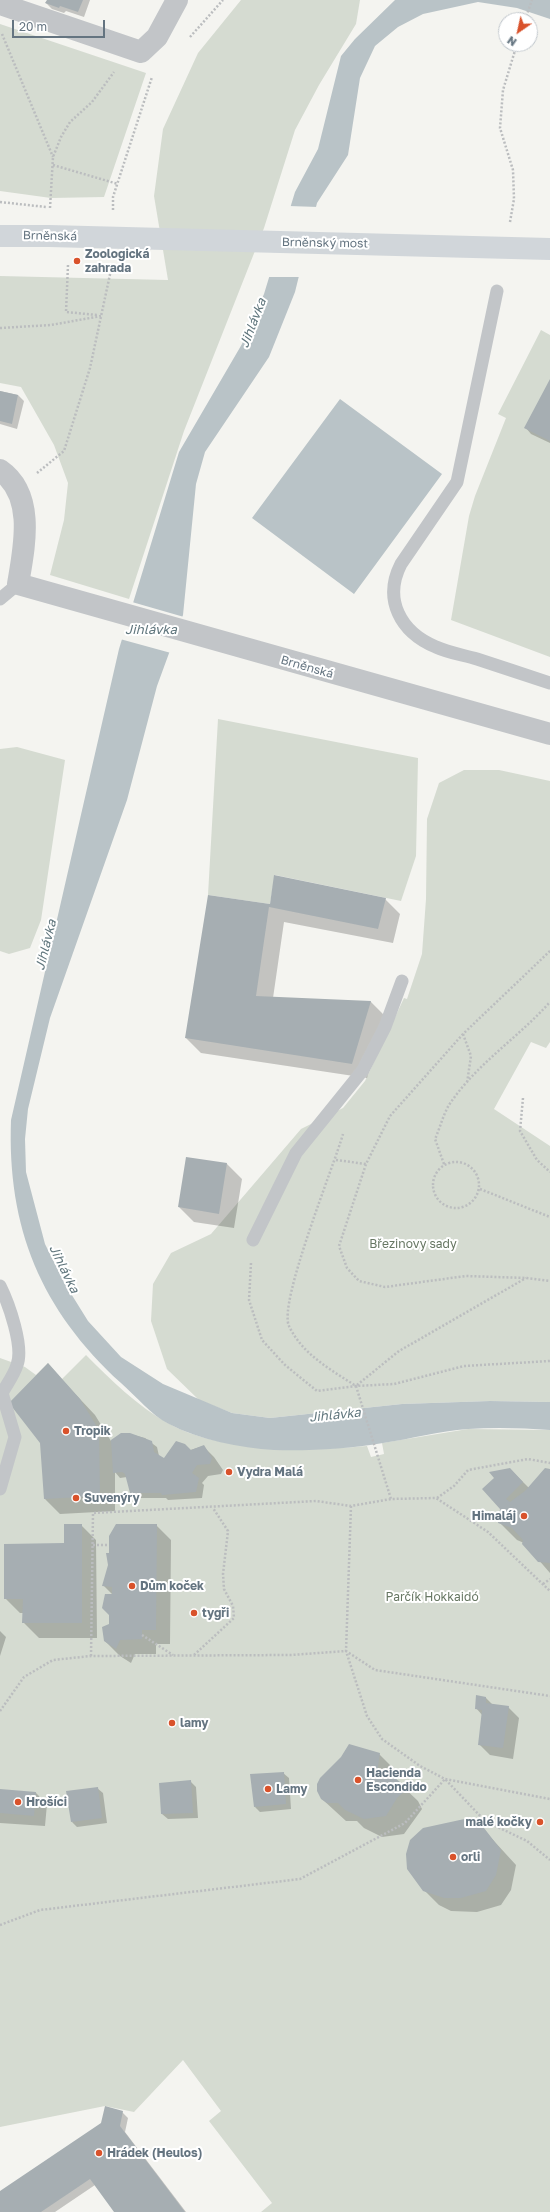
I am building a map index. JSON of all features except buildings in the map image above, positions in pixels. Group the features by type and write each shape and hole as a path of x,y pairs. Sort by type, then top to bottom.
{"main road":[{"name":"Brněnská","path":"0,236 99,238"},
{"name":"Brněnský most","path":"99,238 550,249"}],"street":[{"path":"0,4 136,50 156,37 177,0"},
{"path":"0,470 17,490 24,509 25,539 18,584"},
{"name":"Brněnská","path":"18,584 550,734"}],"lane":[{"path":"497,291 458,482 400,564 395,575 392,595 398,615 414,635 436,648 550,683"},
{"path":"0,599 18,584"},
{"path":"252,1240 296,1153 363,1070 385,1027 402,981"},
{"path":"0,1286 8,1301 16,1332 18,1364 2,1393 15,1437 0,1489"}],"path":[{"path":"528,12 532,0"},
{"path":"0,30 53,157"},
{"path":"0,202 50,207 53,157 60,137 70,122 92,102 136,50 152,79 113,197 113,212"},
{"path":"508,230 514,200 513,170 500,128 503,90 515,52"},
{"path":"53,164 118,184"},
{"path":"17,490 64,451 90,368 112,264"},
{"path":"68,265 66,312 101,316"},
{"path":"0,328 51,325 101,316"},
{"path":"550,951 463,1034 390,1116 366,1164 339,1246 347,1268 359,1282 385,1287 466,1276 527,1278 550,1281"},
{"path":"444,1164 435,1139 449,1106 496,1051 530,1024 550,1002"},
{"path":"463,1034 471,1056 467,1084"},
{"path":"523,1098 520,1131 537,1160 550,1172"},
{"path":"366,1164 336,1160 308,1235 289,1306 288,1324 300,1345 331,1370 356,1386 391,1499"},
{"path":"461,1161 476,1172 480,1189 470,1205 452,1208 436,1198 433,1180 444,1164 461,1161"},
{"path":"480,1189 550,1217"},
{"path":"252,1240 249,1300 262,1340 285,1364 317,1391 356,1386 394,1384 464,1366 550,1361"},
{"path":"356,1386 399,1351 527,1278"},
{"path":"91,1656 93,1513 213,1508 316,1501 351,1506 391,1499 436,1498 454,1486 468,1470 528,1459 550,1463"},
{"path":"436,1498 488,1532 550,1591"},
{"path":"351,1506 346,1651 368,1716 382,1739 420,1766 445,1779 550,1799"},
{"path":"193,1655 234,1618 233,1606 224,1589 223,1574 228,1531 213,1508"},
{"path":"93,1545 109,1545"},
{"path":"543,1584 550,1579"},
{"path":"142,1635 174,1656"},
{"path":"0,1711 24,1677 53,1660 91,1656 285,1655 346,1651 375,1670 550,1696"},
{"path":"445,1779 485,1821 526,1841 550,1860"},
{"path":"0,1925 40,1910 300,1878 406,1823 445,1779"}],"green space":[{"path":"241,0 360,0 356,24 319,85 295,130 264,228 184,431 129,599 50,575 64,520 68,483 54,445 21,387 0,383 0,276 168,280 154,196 163,129 198,53"},
{"path":"0,24 146,73 104,197 51,198 0,191"},
{"path":"541,330 550,335 550,657 451,620 469,516 475,496 506,418 498,414"},
{"path":"218,719 418,758 416,856 401,901 275,875 270,904 208,895"},
{"path":"17,747 65,760 41,920 30,948 9,954 0,951 0,749"},
{"name":"Březinovy sady","path":"464,770 499,770 550,781 550,1042 546,1048 531,1042 494,1109 550,1146 550,1402 490,1401 402,1404 270,1418 232,1413 199,1400 167,1369 151,1321 153,1284 171,1253 211,1234 301,1129 343,1108 365,1081 404,998 407,999 422,954 426,899 427,819 439,783"},
{"name":"Parčík Hokkaidó","path":"86,1355 135,1401 168,1423 189,1433 238,1445 292,1449 367,1446 371,1457 384,1454 382,1443 468,1429 550,1430 550,2212 261,2212 272,2203 209,2121 221,2111 183,2060 134,2112 105,2106 0,2127 0,1358 25,1367 36,1375 48,1363 62,1379"}],"water":[{"name":"Jihlávka","path":"395,0 550,0 550,19 538,15 538,12 529,12 517,8 478,2 423,14 398,27 375,46 360,78 348,155 317,203 295,292 269,357 205,452 196,484 183,615 157,686 127,800 50,1018 28,1109 25,1139 26,1172 45,1244 65,1284 88,1321 121,1357 163,1384 232,1413 270,1418 402,1404 490,1401 550,1402 550,1430 509,1428 468,1429 446,1431 370,1445 343,1448 274,1450 234,1445 207,1439 169,1424 156,1416 93,1355 70,1326 50,1296 34,1265 23,1231 15,1196 11,1159 11,1120 119,649 179,452 242,344 264,294 295,192 318,149 341,56 355,39"},
{"path":"340,399 442,474 354,594 252,518"}],"pier":[{"path":"289,206 318,207 301,277 267,277"},
{"path":"132,602 184,617 171,653 120,639"}],"place":[{"name":"Zoologická zahrada","path":"77,261"},
{"name":"Tropik","path":"66,1431"},
{"name":"Vydra Malá","path":"229,1472"},
{"name":"Suvenýry","path":"76,1498"},
{"name":"Himaláj","path":"524,1516"},
{"name":"Dům koček","path":"132,1586"},
{"name":"tygři","path":"194,1613"},
{"name":"lamy","path":"172,1723"},
{"name":"Hacienda Escondido","path":"358,1780"},
{"name":"Lamy","path":"268,1789"},
{"name":"Hrošíci","path":"18,1802"},
{"name":"malé kočky","path":"540,1822"},
{"name":"orli","path":"453,1857"},
{"name":"Hrádek (Heulos)","path":"99,2153"}]}
